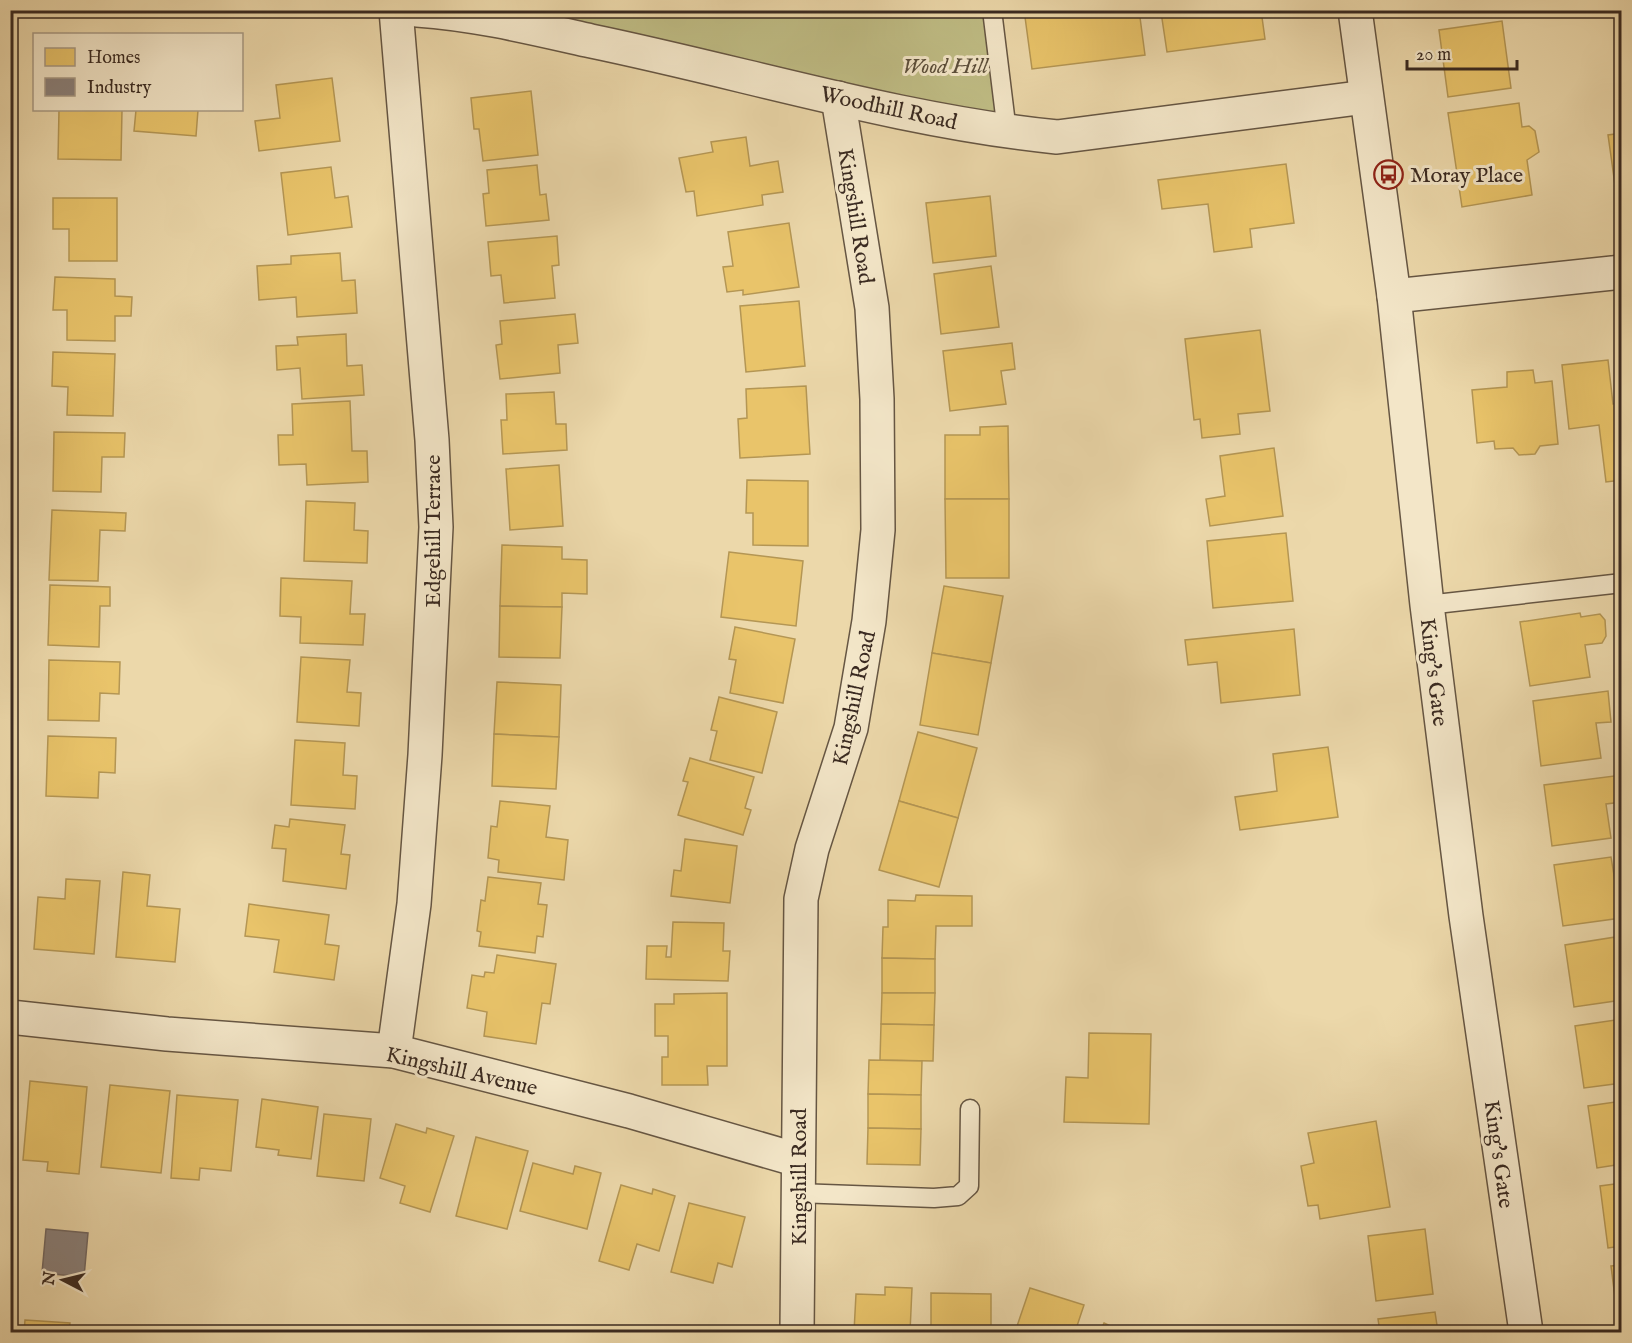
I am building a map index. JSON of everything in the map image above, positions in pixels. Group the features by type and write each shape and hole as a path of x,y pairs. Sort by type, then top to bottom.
{"street":[{"name":"Edgehill Terrace","path":"394,1051 414,904 425,755 436,527 432,440 396,10"},
{"name":"Woodhill Road","path":"417,10 459,13 670,57 838,98 1007,132 1057,137 1366,97"},
{"name":"King's Gate","path":"1355,10 1394,296 1427,605 1468,928 1526,1332"},
{"name":"Kingshill Road","path":"797,1332 801,899 812,849 851,728 869,621 878,530 877,399 872,308 838,98"},
{"path":"1394,296 1622,272"},
{"name":"Kingshill Avenue","path":"10,1017 167,1034 394,1051 629,1111 798,1160"}],"lane":[{"path":"992,10 1007,132"},
{"path":"1427,605 1622,583"},
{"path":"797,1193 934,1198 958,1196 969,1186 970,1109"}],"green space":[{"name":"Wood Hill","path":"460,10 992,11 1007,132"}],"building: Homes":[{"path":"1076,10 1139,10 1145,55 1032,69 1025,17"},
{"path":"1170,10 1261,10 1265,39 1167,52 1161,12"},
{"path":"1502,21 1511,88 1448,97 1439,30"},
{"path":"332,78 340,141 259,151 255,121 280,118 276,85"},
{"path":"531,91 538,155 483,161 479,129 474,129 471,98"},
{"path":"1519,103 1522,127 1529,126 1535,131 1539,152 1527,160 1532,195 1462,207 1448,113"},
{"path":"59,111 122,111 121,160 58,159"},
{"path":"136,111 198,111 196,136 134,131"},
{"path":"1622,133 1622,184 1615,185 1608,135"},
{"path":"746,137 750,166 778,161 783,192 762,195 763,205 697,216 694,191 686,192 679,158 713,152 711,142"},
{"path":"1286,164 1294,223 1250,229 1252,247 1214,252 1208,204 1162,209 1158,180"},
{"path":"537,165 540,195 546,194 549,220 486,226 483,194 489,193 487,170"},
{"path":"331,167 335,198 348,196 352,227 288,235 281,173"},
{"path":"990,196 996,256 933,263 926,203"},
{"path":"53,198 117,198 117,261 69,261 69,229 53,229"},
{"path":"789,223 799,287 743,295 743,290 727,292 723,267 733,266 728,232"},
{"path":"557,236 559,265 552,266 555,298 504,303 501,275 491,276 488,242"},
{"path":"340,253 342,281 355,280 357,313 297,317 296,297 259,300 257,266 291,264 291,256"},
{"path":"991,266 999,327 941,334 934,274"},
{"path":"55,277 115,279 115,296 132,297 131,316 115,316 115,341 67,340 67,310 53,310"},
{"path":"799,301 805,366 746,372 740,306"},
{"path":"575,314 578,343 558,345 560,373 500,379 496,345 502,344 500,321"},
{"path":"1260,330 1270,411 1238,414 1240,434 1202,438 1200,419 1194,420 1185,339"},
{"path":"346,334 347,366 362,365 364,395 302,399 300,368 277,370 276,346 298,345 297,337"},
{"path":"1012,343 1015,369 1001,371 1006,404 950,411 943,351"},
{"path":"53,352 115,354 113,416 67,415 68,387 52,386"},
{"path":"1608,360 1613,404 1621,403 1622,410 1622,480 1606,482 1599,425 1569,429 1562,365"},
{"path":"1533,370 1535,383 1552,381 1558,444 1540,446 1535,454 1519,455 1513,448 1495,449 1494,441 1477,443 1472,390 1507,387 1507,372"},
{"path":"806,386 810,454 740,458 738,419 747,418 746,389"},
{"path":"554,392 556,424 566,424 567,450 503,454 501,420 507,420 506,394"},
{"path":"350,401 352,451 367,451 368,482 307,485 306,464 279,465 278,435 293,435 292,404"},
{"path":"1008,426 1009,499 945,499 945,435 980,435 980,427"},
{"path":"54,432 125,433 124,457 102,457 101,492 53,491"},
{"path":"1274,448 1283,516 1210,526 1206,499 1225,496 1220,456"},
{"path":"559,465 563,526 510,530 506,469"},
{"path":"747,480 808,481 808,546 753,545 753,513 746,513"},
{"path":"945,499 1009,499 1009,578 946,578"},
{"path":"306,501 355,503 354,530 368,531 367,563 304,561"},
{"path":"52,510 126,513 125,531 100,530 98,581 49,580"},
{"path":"1286,533 1293,601 1213,608 1207,541"},
{"path":"502,545 562,547 562,559 587,560 587,594 562,593 562,607 500,606"},
{"path":"729,552 803,561 796,626 721,617"},
{"path":"281,578 352,581 350,614 365,614 363,645 300,643 301,617 280,616"},
{"path":"50,585 110,587 110,606 100,606 99,647 48,645"},
{"path":"944,586 1003,596 991,663 932,653"},
{"path":"500,606 562,607 560,658 499,657"},
{"path":"1580,613 1581,617 1600,614 1605,620 1606,636 1602,643 1585,645 1590,677 1530,686 1520,622"},
{"path":"735,627 795,639 783,703 730,693 736,660 729,659"},
{"path":"1294,629 1300,695 1221,703 1217,662 1188,665 1185,640"},
{"path":"932,653 991,663 978,735 920,725"},
{"path":"301,657 350,660 347,692 361,693 359,726 297,722"},
{"path":"49,660 120,662 119,694 100,693 99,721 48,720"},
{"path":"497,682 561,685 559,737 494,734"},
{"path":"1608,691 1611,722 1596,723 1601,758 1541,766 1533,701"},
{"path":"719,697 777,712 762,773 710,760 717,731 711,730"},
{"path":"918,732 977,748 958,818 899,801"},
{"path":"494,734 559,737 556,789 492,786"},
{"path":"48,736 116,738 115,773 99,772 98,798 46,796"},
{"path":"295,740 345,743 343,775 357,776 355,809 291,805"},
{"path":"1328,747 1338,817 1240,830 1235,797 1277,791 1273,754"},
{"path":"690,758 754,777 745,808 751,810 743,835 678,815 688,782 683,781"},
{"path":"1622,775 1622,802 1606,804 1611,838 1552,846 1544,785"},
{"path":"500,801 550,806 546,837 568,840 564,880 498,872 499,860 488,858 491,826 497,827"},
{"path":"899,801 958,818 939,887 879,870"},
{"path":"290,819 345,825 341,854 350,855 346,889 283,881 286,849 272,848 275,825 289,827"},
{"path":"685,839 737,846 730,903 671,896 674,870 681,871"},
{"path":"1611,857 1621,918 1563,926 1554,865"},
{"path":"123,872 150,875 147,906 180,909 175,962 116,957"},
{"path":"488,877 541,883 538,904 547,905 543,937 537,936 535,953 479,946 481,932 477,931 481,900 485,901"},
{"path":"66,879 100,881 94,954 34,949 38,897 65,899"},
{"path":"916,895 972,896 972,926 936,926 935,959 882,958 883,927 888,927 888,900 915,901"},
{"path":"249,904 329,915 325,944 339,946 334,980 274,972 279,940 245,936"},
{"path":"673,922 724,923 723,951 730,951 728,981 646,979 647,946 667,946 666,957 671,957"},
{"path":"1622,936 1622,1000 1574,1007 1565,945"},
{"path":"497,955 556,964 550,1004 542,1003 536,1044 484,1036 487,1012 467,1008 472,975 484,977 485,972 494,973"},
{"path":"882,958 935,959 935,993 882,993"},
{"path":"727,993 727,1066 707,1066 708,1085 662,1085 662,1057 668,1057 668,1036 655,1036 655,1004 674,1004 674,994"},
{"path":"882,993 935,993 934,1025 881,1024"},
{"path":"1622,1019 1622,1083 1584,1088 1575,1026"},
{"path":"881,1024 934,1025 933,1061 880,1060"},
{"path":"1089,1033 1151,1034 1149,1124 1064,1122 1066,1077 1088,1078"},
{"path":"869,1060 922,1061 921,1095 868,1094"},
{"path":"30,1081 87,1087 79,1174 47,1171 48,1162 23,1160"},
{"path":"110,1085 170,1091 161,1173 101,1167"},
{"path":"868,1094 921,1095 921,1129 868,1128"},
{"path":"177,1095 238,1100 231,1171 200,1168 199,1180 171,1178"},
{"path":"262,1099 318,1107 311,1159 278,1155 279,1150 256,1147"},
{"path":"1622,1101 1622,1164 1597,1168 1588,1106"},
{"path":"324,1114 371,1119 364,1181 317,1176"},
{"path":"1376,1121 1390,1207 1320,1219 1318,1205 1308,1206 1301,1166 1314,1163 1308,1133"},
{"path":"396,1124 426,1133 427,1128 454,1136 430,1212 400,1203 405,1186 380,1178"},
{"path":"868,1128 921,1129 920,1165 867,1164"},
{"path":"476,1137 528,1151 507,1229 456,1216"},
{"path":"533,1163 573,1174 575,1166 601,1173 587,1229 520,1211"},
{"path":"1622,1183 1622,1246 1608,1248 1600,1186"},
{"path":"621,1185 652,1194 653,1189 675,1196 659,1251 637,1244 629,1270 599,1261"},
{"path":"689,1203 745,1217 732,1267 718,1263 713,1283 671,1272"},
{"path":"1425,1229 1433,1294 1376,1301 1368,1236"},
{"path":"1622,1265 1622,1329 1619,1329 1611,1266"},
{"path":"885,1287 912,1288 910,1332 854,1332 856,1294 885,1295"},
{"path":"1030,1288 1084,1305 1075,1332 1015,1332"},
{"path":"931,1293 991,1294 991,1332 931,1332"},
{"path":"1435,1312 1438,1332 1380,1332 1378,1319"},
{"path":"25,1320 70,1323 69,1332 24,1332"},
{"path":"1104,1323 1123,1332 1100,1332"}],"building: Industry":[{"path":"46,1229 88,1233 84,1277 42,1273"}],"place":[{"name":"Moray Place","path":"1389,174"}]}
